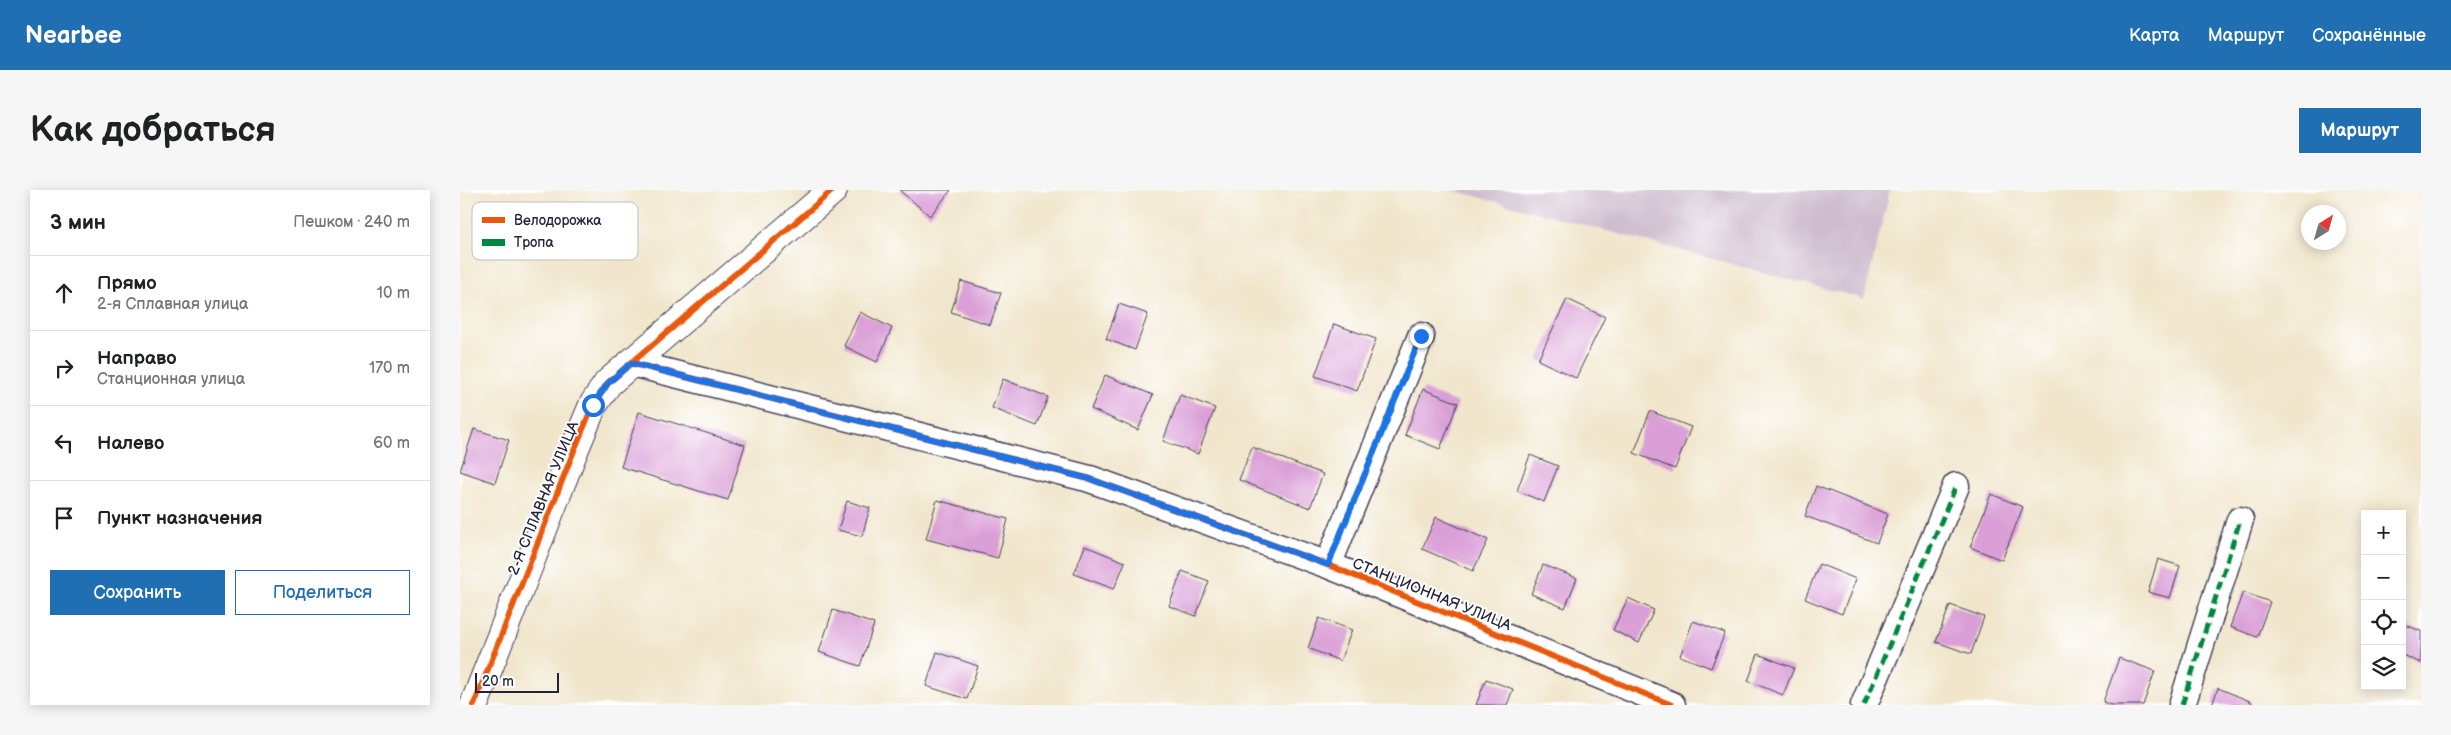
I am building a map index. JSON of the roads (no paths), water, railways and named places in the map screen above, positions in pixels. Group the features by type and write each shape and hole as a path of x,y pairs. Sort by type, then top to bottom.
{"street":[{"name":"2-Я СПЛАВНАЯ УЛИЦА","path":"474,705 593,405 608,383 832,190"},
{"path":"1328,565 1421,336"},
{"name":"СТАНЦИОННАЯ УЛИЦА","path":"631,363 1090,479 1328,565 1672,705"},
{"path":"1864,705 1956,486"},
{"path":"2182,705 2240,520"}]}
